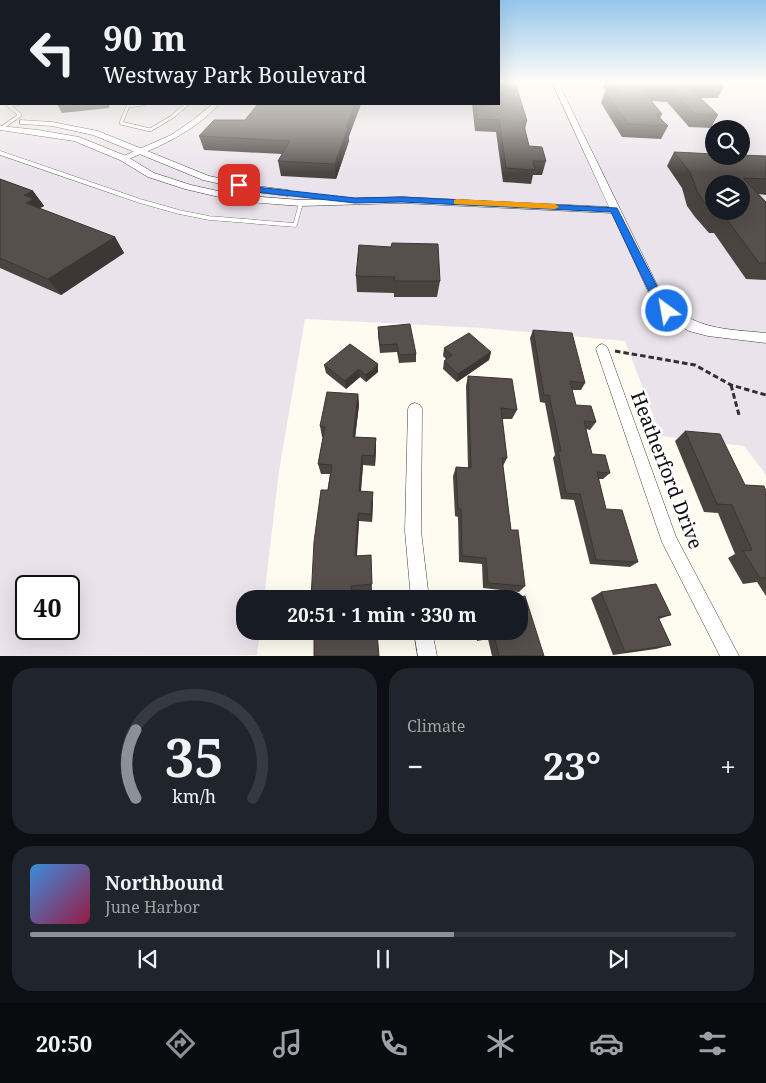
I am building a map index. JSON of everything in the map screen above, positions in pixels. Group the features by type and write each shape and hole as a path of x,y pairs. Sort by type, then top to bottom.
{"street":[{"path":"123,158 141,152 198,121 207,113"},
{"path":"569,113 659,302 675,318 690,327 710,332 766,338"},
{"path":"0,127 14,121 52,124 95,133 206,178 247,187 355,200"},
{"path":"0,127 76,139 123,158 151,174 236,198 301,203 402,200 614,210"},
{"name":"Heatherford Drive","path":"602,348 670,542 730,656"},
{"path":"415,409 413,531 419,590"},
{"path":"425,640 428,656"}],"lane":[{"path":"14,121 20,115 17,113"},
{"path":"125,113 121,123 150,130 177,113"},
{"path":"0,153 140,201 209,218 295,225 301,203"}],"path":[{"path":"602,348 695,365 731,385 766,395"},
{"path":"731,385 739,415"}],"shaded area":[{"path":"0,113 766,113 766,475 744,446 661,436 625,341 483,328 305,319 279,471 265,590 236,590 236,640 259,640 257,655 0,656"}],"building":[{"path":"251,113 352,113 335,164 278,161 290,141 199,136 214,120 245,120"},
{"path":"476,113 524,113 527,121 523,121 529,146 542,147 546,161 533,161 535,170 506,168 499,120 477,119"},
{"path":"620,113 661,113 662,114 656,114 668,126 628,124"},
{"path":"694,113 716,113 718,115"},
{"path":"674,152 705,154 705,165 750,165 750,155 766,156 766,179 750,178 750,175 705,175 705,203 697,191 690,172"},
{"path":"0,179 33,191 24,195 34,199 26,203 115,237 48,279 0,258"},
{"path":"750,185 766,202 766,263 759,263 727,220 750,220"},
{"path":"392,243 438,244 440,281 394,281 395,277 356,276 359,245 391,247"},
{"path":"410,324 416,354 399,355 397,344 380,345 378,327"},
{"path":"533,330 572,333 585,383 570,381 576,405 591,406 596,422 584,421 592,454 605,455 610,473 597,472 606,509 622,510 638,562 596,560 580,494 566,493 558,451 561,451 549,395 544,395"},
{"path":"469,333 491,352 458,374 444,361 452,355 444,348"},
{"path":"350,344 378,364 366,375 359,369 345,381 324,365"},
{"path":"468,376 512,379 517,410 501,408 507,458 502,458 511,530 518,530 525,586 488,583 486,558 462,556 461,509 458,509 456,467 471,468"},
{"path":"327,392 358,394 353,437 376,438 374,456 362,455 359,491 373,492 371,514 358,513 355,556 371,555 372,584 351,586 351,590 311,590 314,542 321,490 328,490 332,465 318,464 325,427 320,426"},
{"path":"685,431 720,434 745,485 764,486 766,491 766,578 760,578 743,551 752,550 732,505 717,504"},
{"path":"656,584 671,615 658,617 671,645 625,652 601,592"},
{"path":"528,605 544,656 499,656 495,640 528,640"},
{"path":"314,640 378,640 379,656 314,656"}],"slow traffic":[{"path":"457,202 555,207"}],"route":[{"path":"239,185 256,189 355,200 456,202 614,210 659,302 667,311"}]}
